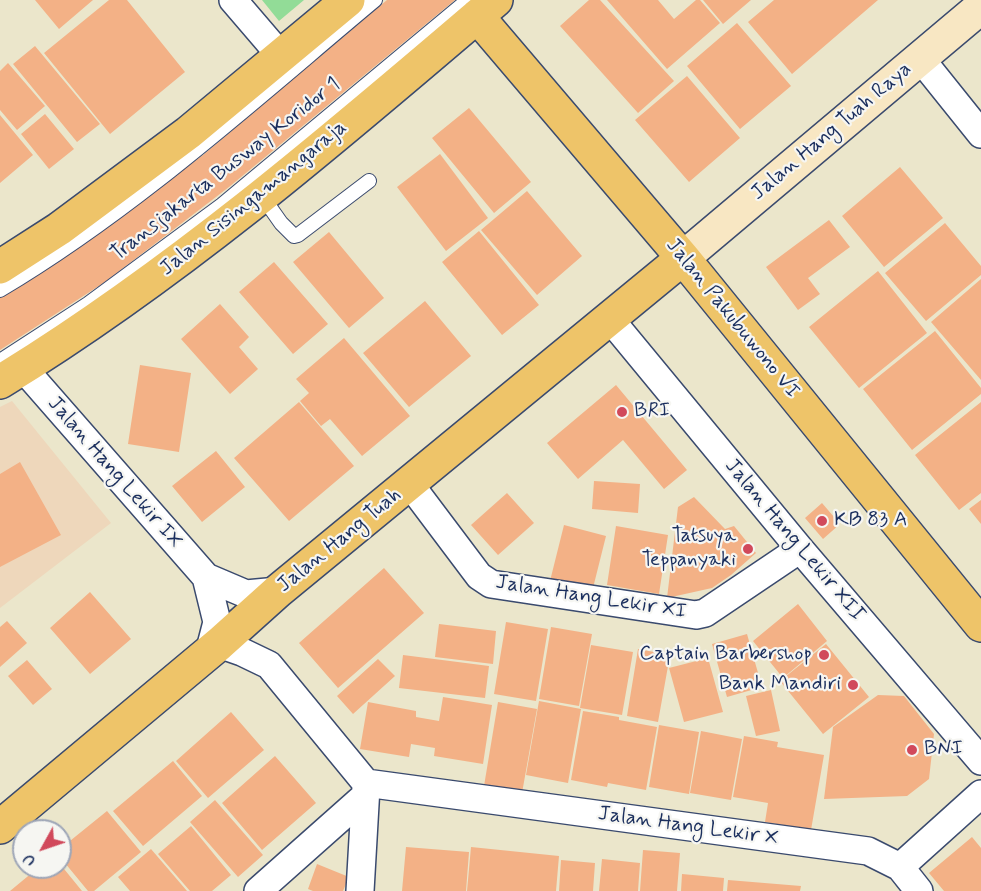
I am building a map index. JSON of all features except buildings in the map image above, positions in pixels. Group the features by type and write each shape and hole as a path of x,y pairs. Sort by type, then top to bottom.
{"main road":[{"path":"0,267 136,173 188,133 348,0"},
{"name":"Jalan Sisingamangaraja","path":"8,370 143,286 261,196 481,6"},
{"name":"Jalan Pakubuwono VI","path":"481,6 682,258 981,625"},
{"name":"Jalan Hang Tuah","path":"0,827 214,648 278,591 682,258"}],"street":[{"path":"233,0 281,56"},
{"name":"Jalan Hang Tuah Raya","path":"682,258 981,7"},
{"path":"920,58 981,134"},
{"name":"Jalan Hang Lekir XII","path":"610,319 800,549 981,761"},
{"name":"Jalan Hang Lekir IX","path":"8,370 206,577 246,594 278,591"},
{"name":"Jalan Hang Lekir XI","path":"410,483 479,576 491,584 696,615 705,613 800,549"},
{"name":"Jalan Hang Lekir IX","path":"206,577 217,622 214,648"},
{"path":"214,648 242,652 269,665 366,789 360,891"},
{"path":"258,891 366,789"},
{"name":"Jalan Hang Lekir X","path":"366,789 868,851 900,867"},
{"path":"919,891 900,867 981,794"}],"lane":[{"name":"Transjakarta Busway Koridor 1","path":"0,290 40,266 104,221 177,165 375,0"},
{"name":"Transjakarta Busway Koridor 1","path":"8,370 88,304 222,205 481,6"},
{"path":"261,196 294,236 369,181"}],"shaded area":[{"path":"12,401 111,523 0,608 0,407"}],"green space":[{"path":"262,0 304,0 279,21"}],"place":[{"name":"BRI","path":"622,412"},
{"name":"KB 83 A","path":"822,521"},
{"name":"Tatsuya Teppanyaki","path":"748,549"},
{"name":"Captain Barbershop","path":"824,655"},
{"name":"Bank Mandiri","path":"853,685"},
{"name":"BNI","path":"912,750"}]}
